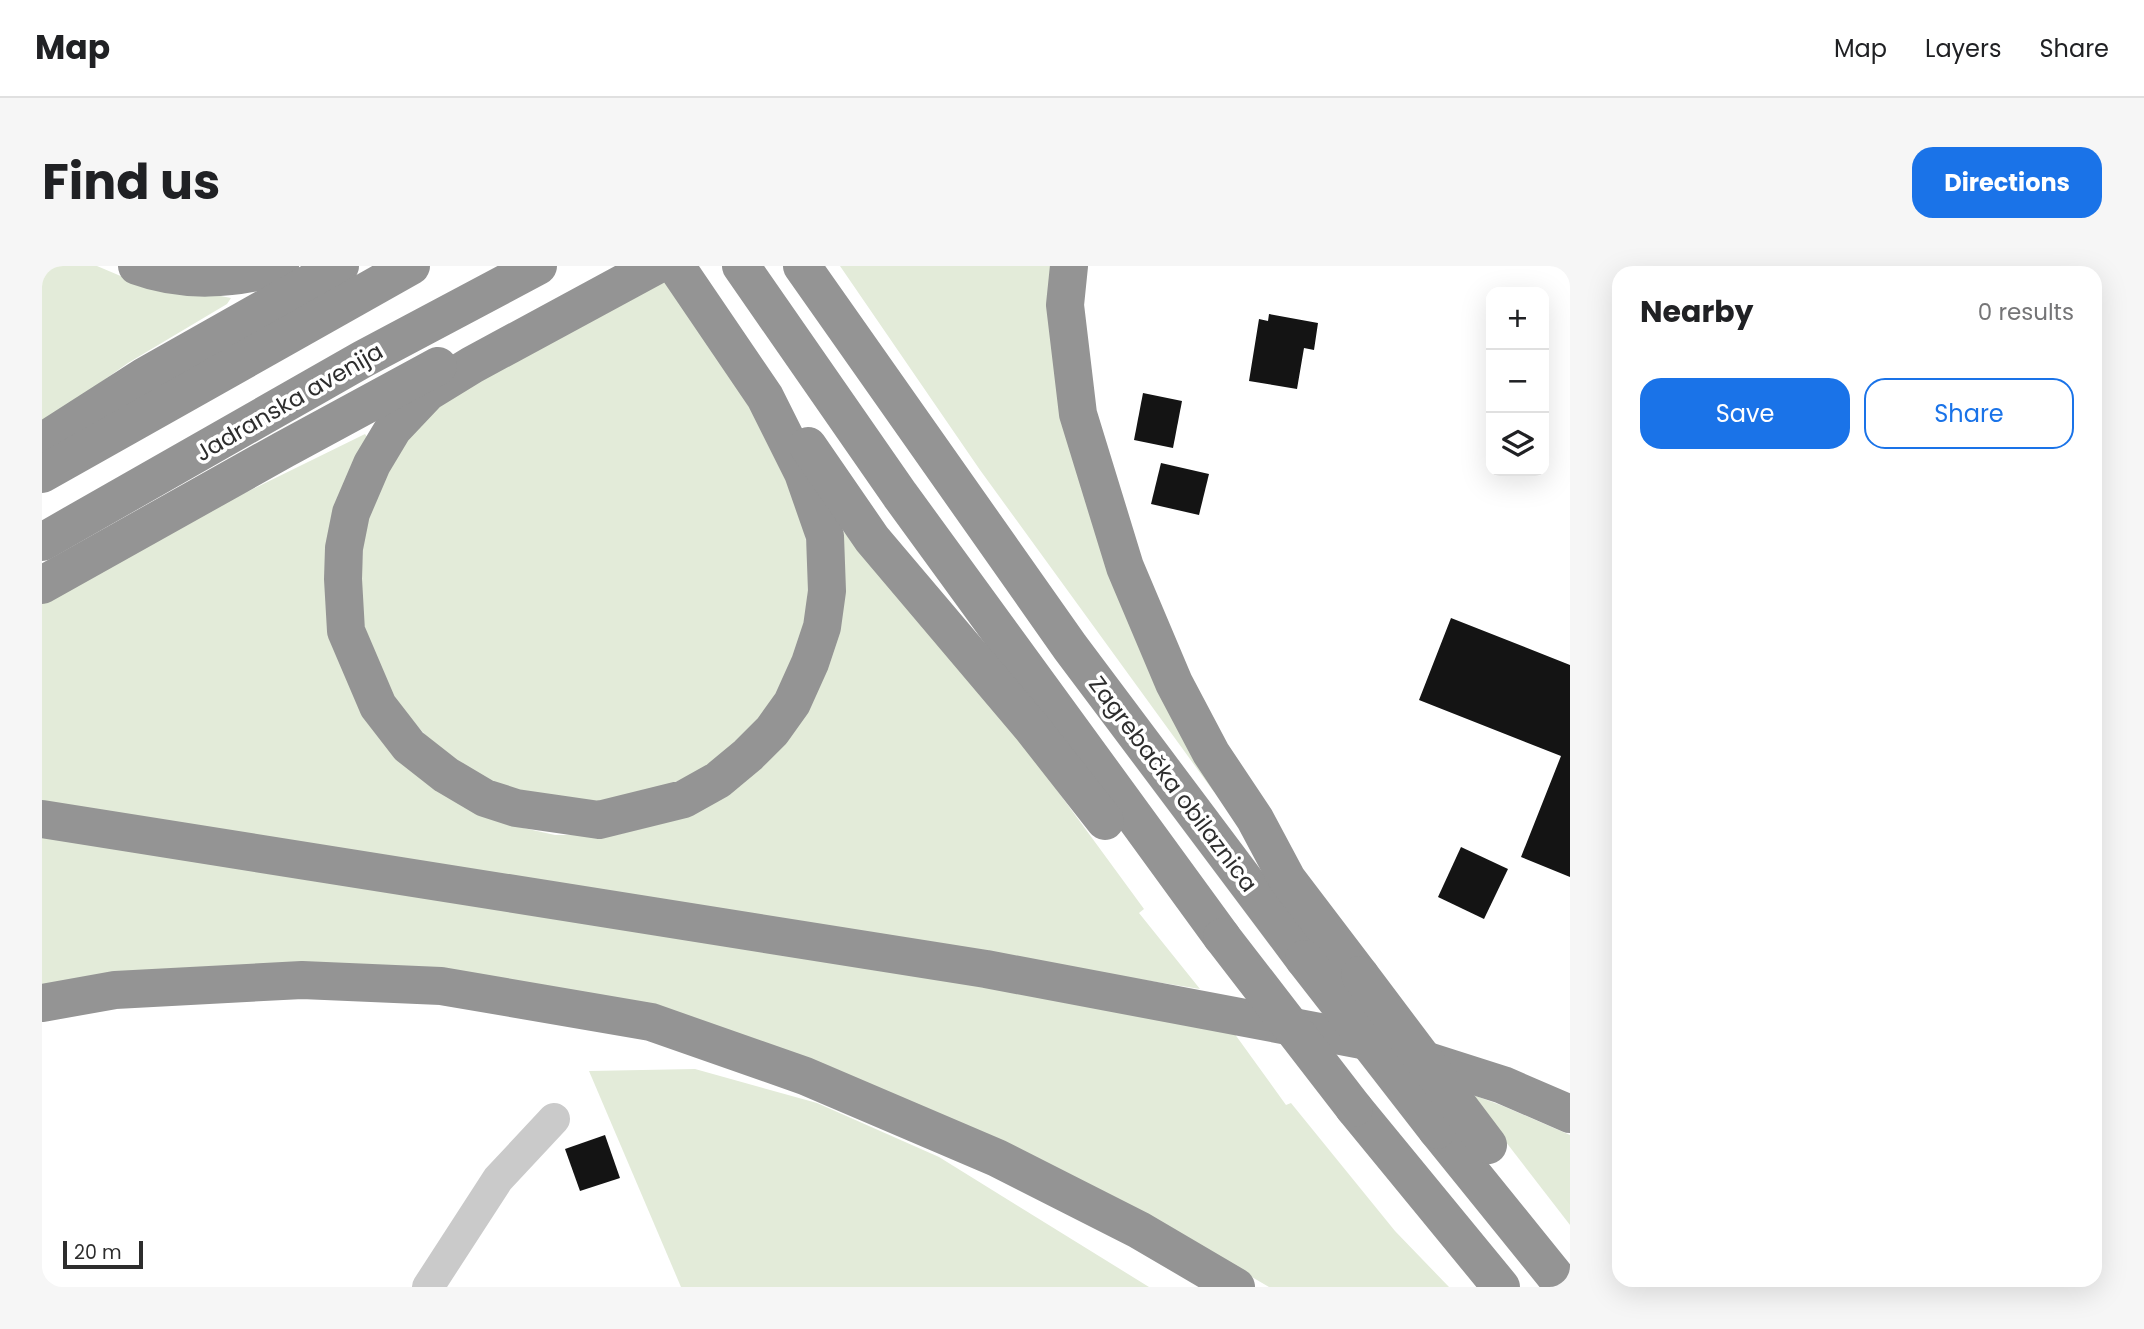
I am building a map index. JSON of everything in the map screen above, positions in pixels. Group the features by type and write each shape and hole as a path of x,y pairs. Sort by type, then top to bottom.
{"highway":[{"path":"137,266 185,278 234,277 280,266"},
{"path":"42,442 145,376 340,266"},
{"path":"42,474 411,266"},
{"name":"Jadranska avenija","path":"42,542 363,359 538,266"},
{"path":"42,585 282,450 626,266"},
{"path":"655,266 472,365 429,392 393,429 372,464 351,513 344,548 346,631 378,706 409,746 446,775 485,798 516,808 599,820 684,799 718,780 772,731 792,703 822,626 827,591 825,536 803,473 765,397 677,266"},
{"path":"741,266 908,506 1222,937 1354,1108 1501,1287"},
{"name":"Zagrebačka obilaznica","path":"802,266 1070,647 1304,959 1564,1287"},
{"path":"1069,266 1065,304 1078,414 1125,567 1174,683 1211,753 1255,819 1287,879 1488,1145 1512,1222"},
{"path":"765,397 788,418 872,539 1032,728 1182,918 1222,937"},
{"path":"42,818 986,969 1349,1037 1503,1085 1570,1114"},
{"path":"42,1003 114,990 302,980 441,986 651,1022 805,1076 997,1158 1139,1230 1236,1287"}],"street":[{"path":"428,1287 498,1179 554,1119"}],"green space":[{"path":"42,266 97,266 123,277 231,298 227,304 128,363 42,424"},
{"path":"840,266 1054,266 1053,273 1214,792 980,470"},
{"path":"661,277 758,417 799,508 807,545 809,575 805,636 767,713 710,767 627,803 527,798 445,758 383,686 359,609 365,517 403,443 446,399"},
{"path":"365,434 370,441 342,657 519,827 555,835 616,835 679,819 741,785 843,531 1010,726 1144,909 1139,913 1200,989 42,801 42,598 161,534"},
{"path":"42,835 1229,1026 1286,1105 1291,1103 1395,1231 1449,1287 1269,1287 1180,1235 670,1015 42,986"},
{"path":"695,1069 817,1103 939,1157 1149,1287 681,1287 589,1071"},
{"path":"1468,1093 1570,1135 1570,1225"}],"building":[{"path":"1269,314 1318,323 1314,350 1304,348 1297,389 1249,381 1259,319 1268,321"},
{"path":"1143,393 1182,401 1173,448 1134,440"},
{"path":"1161,463 1209,474 1199,515 1151,504"},
{"path":"1451,618 1570,665 1570,877 1521,857 1561,756 1419,700"},
{"path":"1461,847 1508,869 1484,919 1438,897"},
{"path":"605,1135 620,1178 580,1191 565,1149"}]}
